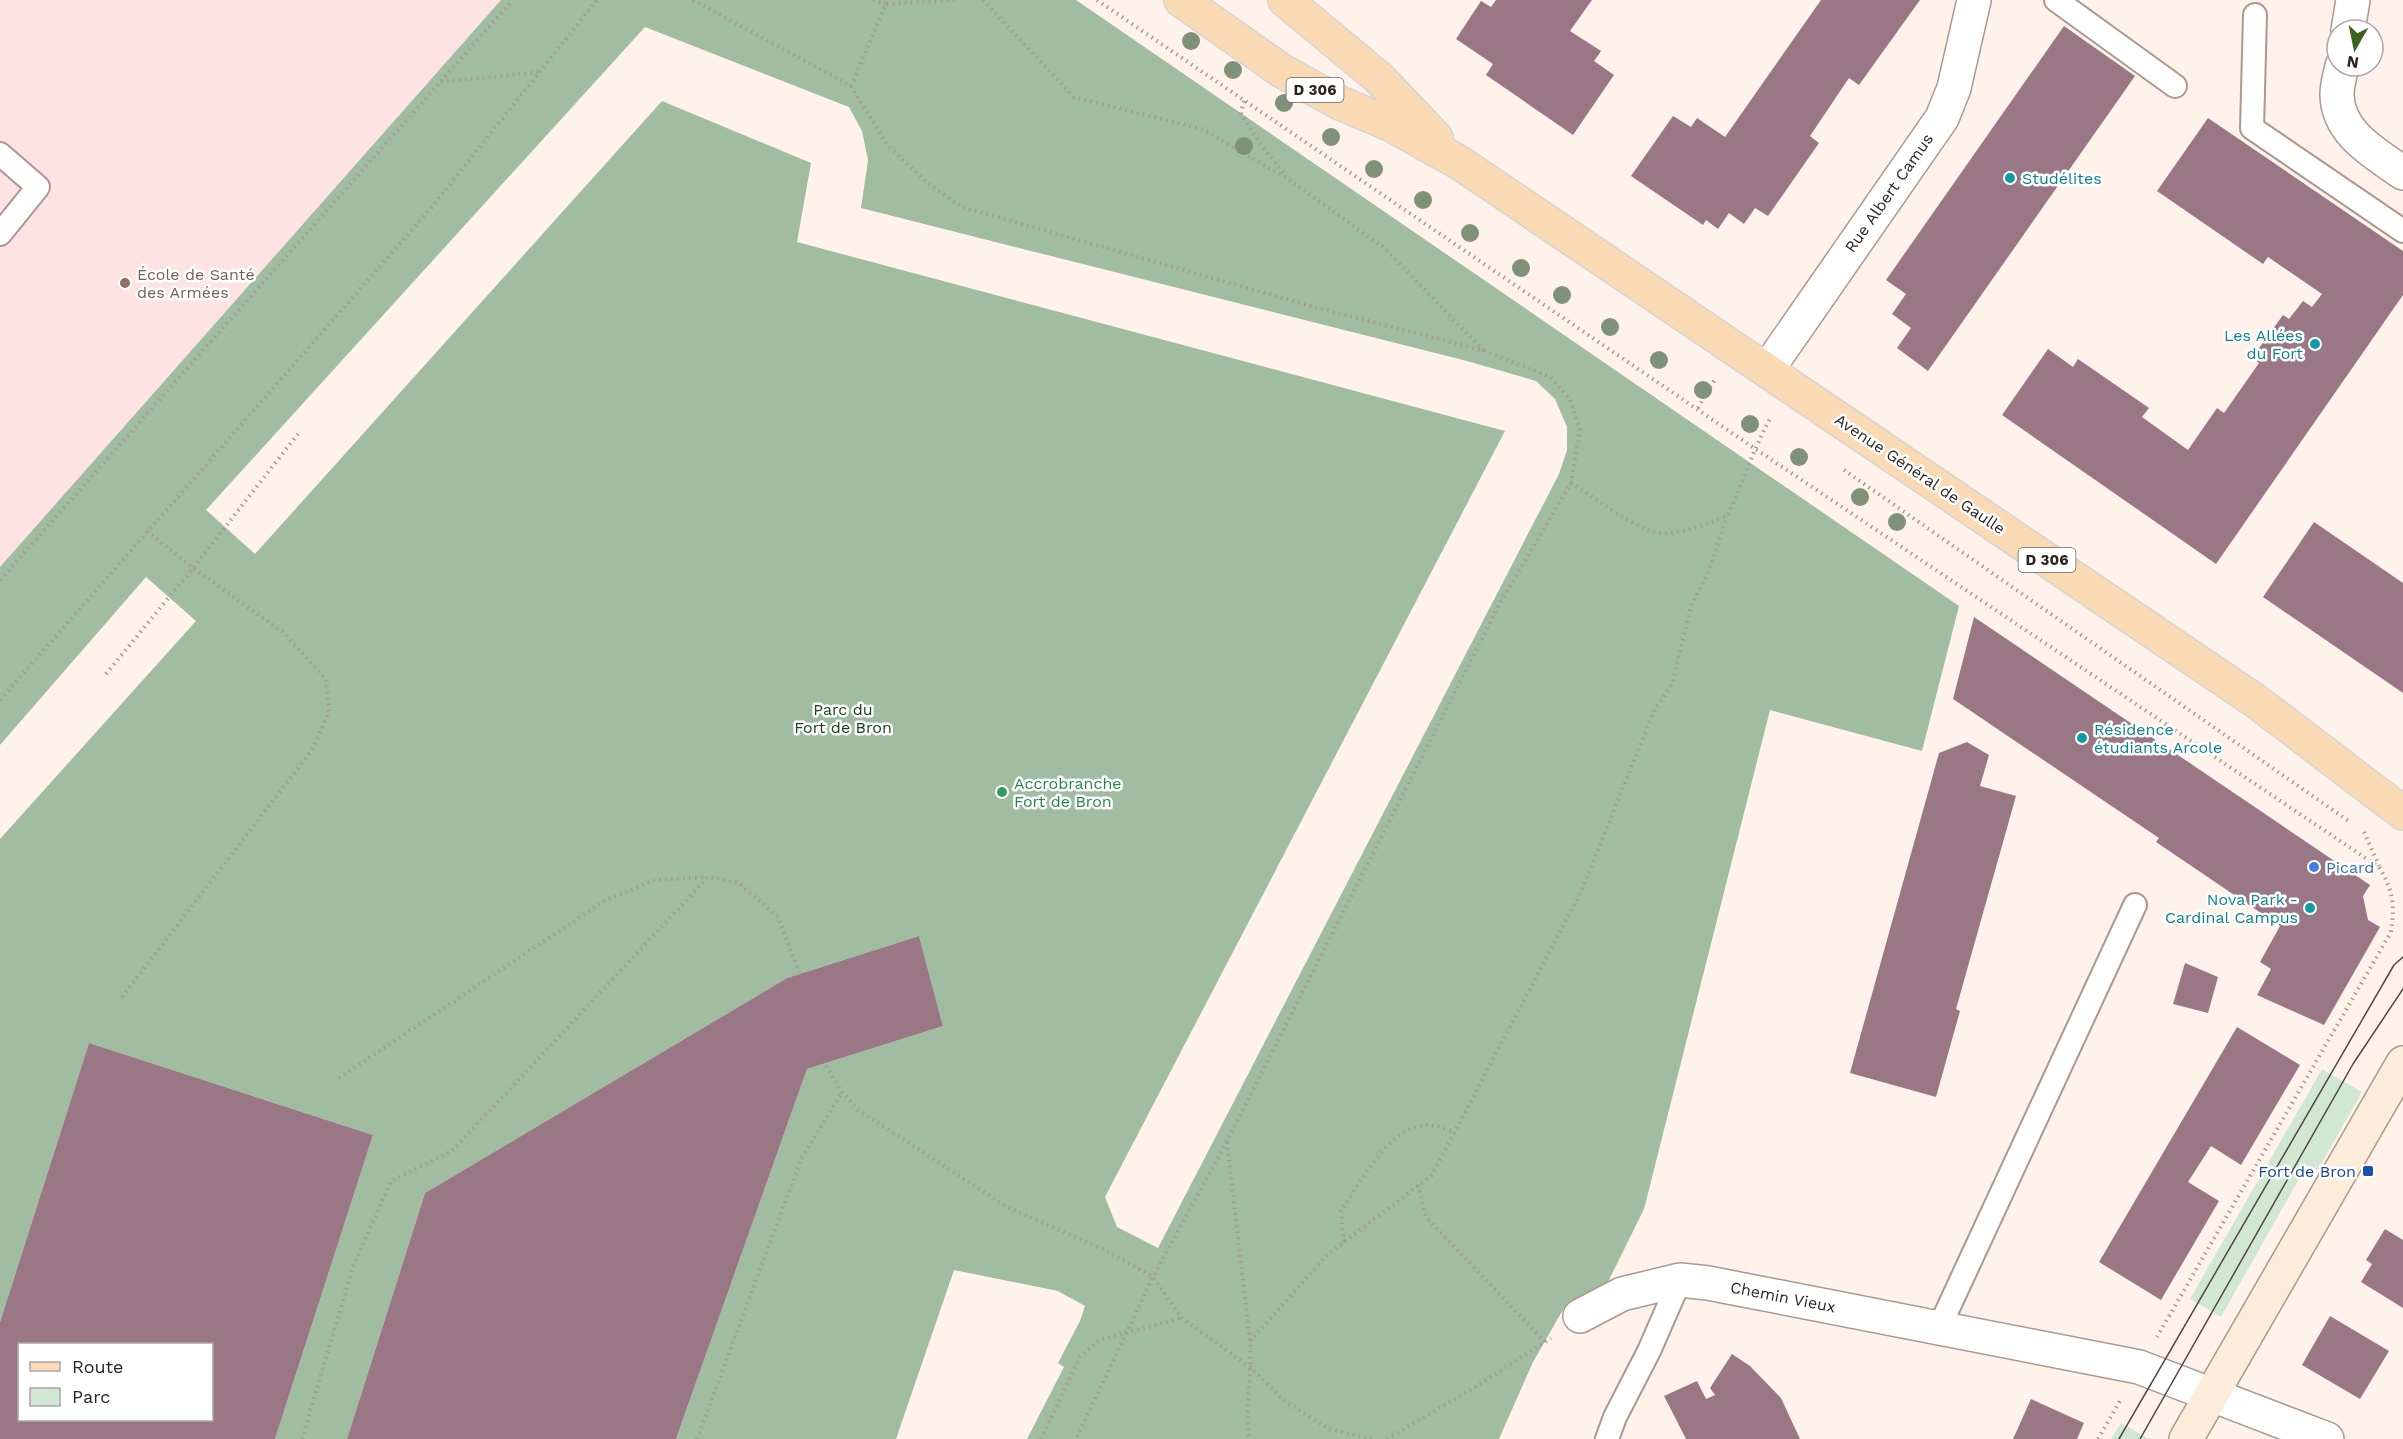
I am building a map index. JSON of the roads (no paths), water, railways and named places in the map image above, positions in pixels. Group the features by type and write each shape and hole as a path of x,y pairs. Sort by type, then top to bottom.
{"main road":[{"name":"Avenue Général de Gaulle","path":"1181,0 1282,71 1340,103 1392,125 1460,163 2257,702 2403,813"},
{"name":"Avenue Général de Gaulle","path":"1285,0 1379,78 1460,163"}],"street":[{"name":"Rue Albert Camus","path":"1767,370 1942,117 1954,88 1974,0"},
{"path":"2350,18 2353,0"},
{"path":"2340,78 2337,94 2343,119 2358,142 2403,173"},
{"path":"2186,1439 2403,1063"},
{"name":"Chemin Vieux","path":"1580,1316 1622,1294 1680,1280 1708,1283 2139,1367 2327,1439"}],"lane":[{"path":"2056,0 2175,86"},
{"path":"2255,15 2252,128 2403,231"},
{"path":"0,154 38,187 0,234"},
{"path":"1939,1328 2135,905"},
{"path":"1607,1439 1615,1417 1649,1351 1680,1280"}],"tram line":[{"path":"2119,1439 2394,965 2403,957"},
{"path":"2140,1439 2353,1064 2403,989"}],"place":[{"name":"Studélites","path":"2010,178"},
{"name":"École de Santé des Armées","path":"125,283"},
{"name":"Les Allées du Fort","path":"2315,344"},
{"name":"Résidence étudiants Arcole","path":"2082,738"},
{"name":"Accrobranche Fort de Bron","path":"1002,792"},
{"name":"Picard","path":"2314,867"},
{"name":"Nova Park - Cardinal Campus","path":"2310,908"},
{"name":"Fort de Bron","path":"2368,1171"}],"park label":[{"name":"Parc du Fort de Bron","path":"843,718"}]}
